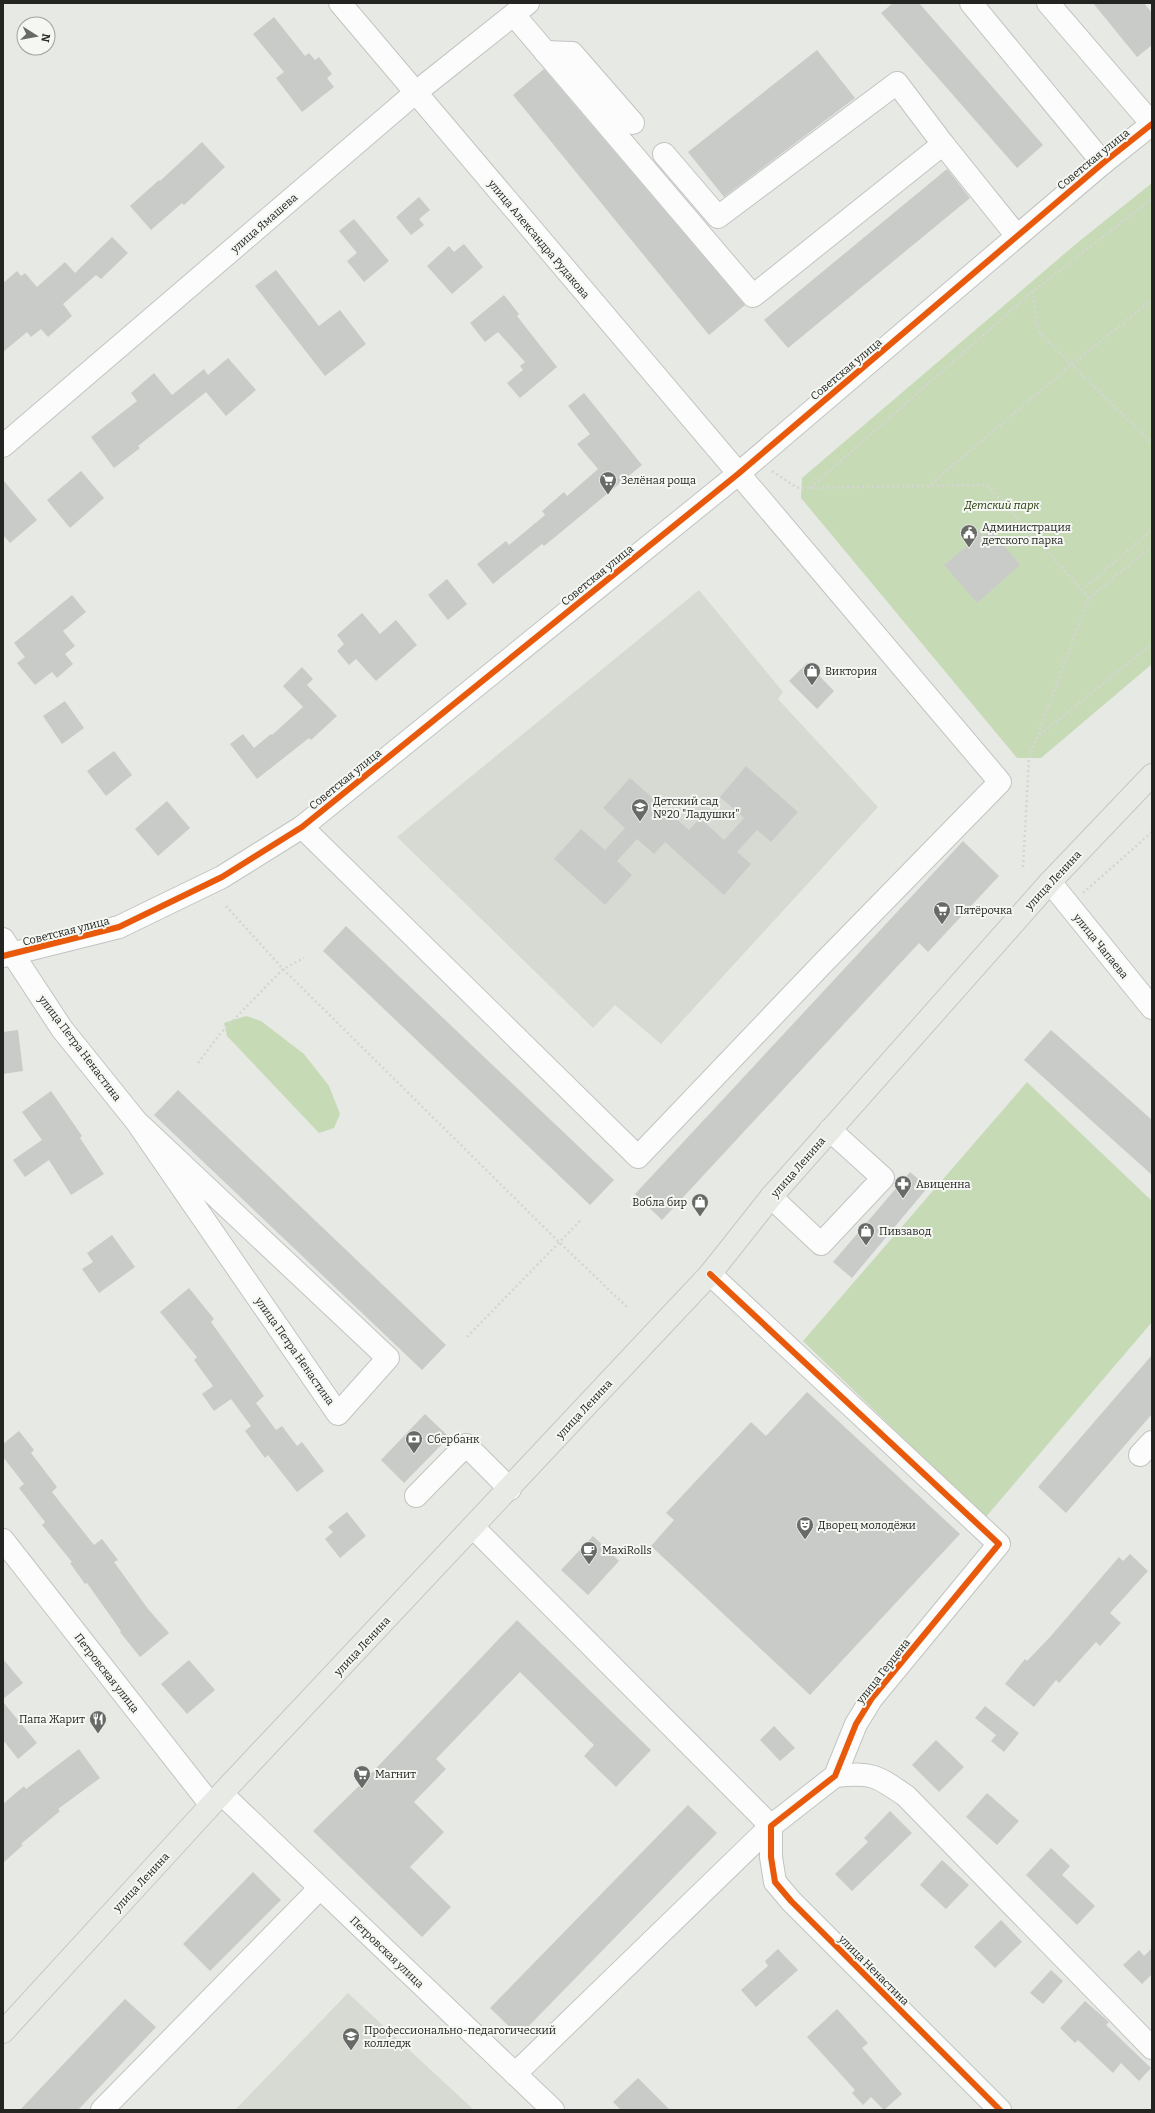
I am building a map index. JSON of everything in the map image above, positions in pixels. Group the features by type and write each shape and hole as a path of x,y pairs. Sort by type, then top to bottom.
{"main road":[{"name":"улица Ленина","path":"3,2032 216,1800 474,1528 710,1274 771,1198 1050,882 1152,776"}],"street":[{"name":"улица Александра Рудакова","path":"302,827 638,1157 830,956 1000,782 340,3"},
{"path":"970,3 1103,163"},
{"path":"1048,3 1152,124"},
{"name":"улица Ямашева","path":"3,446 415,93 521,9"},
{"path":"521,9 545,52 753,296 944,144"},
{"path":"545,52 572,52 633,123"},
{"path":"664,154 718,217 897,83 1017,236"},
{"name":"Советская улица","path":"6,950 119,927 222,877 302,827 738,474 1103,163 1152,124"},
{"name":"улица Чапаева","path":"1050,882 1152,1008"},
{"name":"улица Петра Ненастина","path":"6,950 62,1029 136,1121 338,1414 388,1358 136,1121"},
{"path":"771,1198 821,1244 883,1178 830,1130"},
{"name":"улица Герцена","path":"710,1274 999,1544 872,1698 856,1724 835,1776"},
{"path":"416,1496 466,1445 510,1489"},
{"path":"474,1528 771,1826"},
{"name":"Петровская улица","path":"3,1540 216,1800 320,1888 553,2110"},
{"path":"515,2074 771,1826 835,1776 862,1773 889,1784 906,1796 1152,2048"},
{"name":"улица Ненастина","path":"771,1826 771,1857 775,1882 791,1901 1000,2110"},
{"path":"102,2110 320,1888"}],"path":[{"path":"810,488 1033,291 1152,199"},
{"path":"1033,291 1038,330 1151,439 1152,443"},
{"path":"930,485 1072,364 1152,300"},
{"path":"755,459 796,487 810,488 978,484 989,487 1089,598"},
{"path":"1081,590 1152,530"},
{"path":"1024,867 1029,758 1089,598 1152,546"},
{"path":"1036,739 1152,644"},
{"path":"1068,906 1152,832"},
{"path":"226,906 283,969 559,1242 628,1308"},
{"path":"198,1063 220,1034 283,969 304,958"},
{"path":"467,1337 581,1220"}],"shaded area":[{"name":"Детский сад №20 \"Ладушки\"","path":"699,590 783,692 778,699 878,807 661,1044 615,1005 593,1028 397,837"},
{"name":"Профессионально-педагогический колледж","path":"348,1993 474,2110 235,2110"}],"green space":[{"name":"Детский парк","path":"1152,183 1152,664 1041,758 1017,758 801,498 802,478 1077,243"},
{"path":"246,1016 261,1021 304,1054 329,1086 340,1114 334,1128 319,1133 227,1036 224,1023"},
{"path":"1027,1082 1152,1201 1152,1322 985,1518 803,1341"}],"building":[{"path":"893,3 919,3 1043,145 1017,168 881,13"},
{"path":"1093,3 1144,3 1152,13 1152,45 1137,57"},
{"path":"274,17 305,56 309,53 315,60 319,57 332,74 327,78 334,87 302,112 276,78 284,72 253,34"},
{"path":"817,50 855,98 724,197 688,152"},
{"path":"544,69 745,305 709,335 513,95"},
{"path":"202,142 225,167 184,205 182,203 151,230 130,206 159,180 160,181"},
{"path":"947,169 970,198 788,348 764,320"},
{"path":"419,197 430,210 419,219 424,225 411,235 396,217"},
{"path":"354,219 389,261 364,282 347,261 357,253 339,231"},
{"path":"112,237 128,253 101,279 96,275 63,304 72,316 48,337 41,329 31,337 27,332 3,352 3,283 17,271 21,276 25,273 37,287 65,262 75,273"},
{"path":"464,244 483,267 452,294 427,266 449,246 454,252"},
{"path":"276,270 319,326 340,310 366,344 325,376 255,286"},
{"path":"504,295 519,314 517,316 557,367 520,398 507,383 523,370 520,366 525,362 498,332 485,342 470,323"},
{"path":"228,358 256,390 226,416 206,392 138,446 140,448 114,468 91,437 137,401 131,393 154,373 172,395 204,369 208,375"},
{"path":"584,393 642,465 544,546 542,544 493,584 477,564 506,541 509,545 545,515 542,511 564,492 567,496 598,469 577,444 590,434 568,406"},
{"path":"81,471 104,498 70,528 47,500"},
{"path":"3,480 37,520 10,543 3,535"},
{"path":"977,530 983,536 991,530 1020,565 977,603 944,565 968,545 965,541"},
{"path":"447,579 467,604 448,620 428,595"},
{"path":"72,595 86,612 63,631 75,646 65,654 73,664 57,678 52,672 35,685 17,663 25,657 14,643"},
{"path":"362,613 380,634 396,620 417,645 376,681 356,659 349,665 337,651 344,644 337,635"},
{"name":"Виктория","path":"807,663 834,691 817,709 789,681"},
{"path":"302,667 313,679 307,685 337,716 311,740 309,738 257,779 230,744 243,734 254,748 271,734 272,735 303,707 283,686"},
{"path":"65,701 84,728 62,744 43,716"},
{"path":"114,751 132,775 106,796 87,771"},
{"path":"746,766 798,812 771,842 757,830 737,852 751,864 724,895 665,842 654,854 637,839 617,861 632,875 605,905 554,859 581,829 605,850 625,828 603,808 630,778 689,830 700,818 724,840 744,818 720,797"},
{"path":"167,801 190,828 158,856 135,829"},
{"path":"963,841 999,876 928,952 919,943 662,1220 635,1194"},
{"path":"346,926 614,1180 590,1205 323,951"},
{"path":"18,1030 23,1071 3,1074 3,1032"},
{"path":"1051,1030 1152,1120 1152,1175 1024,1060"},
{"path":"178,1090 446,1345 422,1370 154,1115"},
{"path":"51,1091 82,1136 80,1138 104,1174 71,1195 49,1160 25,1177 13,1160 42,1140 22,1112"},
{"path":"910,1172 928,1187 852,1278 833,1262"},
{"path":"112,1235 135,1267 99,1293 82,1269 93,1262 87,1253"},
{"path":"189,1288 214,1319 211,1322 264,1396 256,1403 276,1430 282,1426 297,1446 302,1442 324,1471 297,1492 268,1455 265,1458 245,1431 251,1426 231,1399 214,1411 202,1394 213,1386 194,1360 197,1357 160,1312"},
{"path":"1152,1355 1152,1414 1066,1513 1038,1487"},
{"name":"Дворец молодёжи","path":"807,1392 960,1534 810,1695 651,1546 674,1520 666,1513 751,1422 766,1436"},
{"path":"425,1414 449,1437 404,1483 381,1460"},
{"path":"19,1431 34,1450 31,1453 57,1487 52,1492 94,1545 102,1539 118,1560 114,1562 148,1609 169,1633 140,1657 120,1632 121,1631 87,1583 85,1584 70,1563 72,1562 42,1525 45,1522 19,1488 24,1484 3,1457 3,1444"},
{"path":"347,1512 366,1536 340,1558 325,1539 333,1532 328,1527"},
{"path":"593,1536 619,1561 588,1595 561,1570"},
{"path":"1130,1554 1148,1571 1110,1613 1121,1623 1100,1646 1096,1642 1059,1683 1056,1680 1034,1707 1005,1684 1025,1659 1027,1661 1050,1637 1119,1557 1123,1561"},
{"path":"517,1620 651,1750 616,1787 584,1756 594,1745 520,1672 436,1759 446,1769 414,1802 444,1832 410,1867 451,1907 422,1937 313,1831 364,1781"},
{"path":"3,1659 23,1683 3,1699"},
{"path":"189,1660 215,1690 187,1714 161,1684"},
{"path":"3,1702 37,1743 18,1759 3,1740"},
{"path":"985,1706 1019,1733 1004,1752 991,1741 996,1735 975,1718"},
{"path":"774,1726 795,1748 780,1761 760,1740"},
{"path":"936,1740 964,1767 939,1792 912,1765"},
{"path":"79,1749 100,1778 58,1809 60,1811 21,1844 23,1845 3,1863 3,1804 24,1786 26,1789"},
{"path":"987,1793 1019,1821 997,1845 966,1817"},
{"path":"688,1805 717,1833 519,2036 490,2008"},
{"path":"890,1811 912,1833 852,1891 835,1874 868,1842 864,1838"},
{"path":"1051,1848 1070,1866 1062,1875 1095,1906 1077,1925 1026,1875"},
{"path":"942,1860 969,1885 946,1909 920,1885"},
{"path":"253,1872 281,1900 210,1971 183,1944"},
{"path":"1001,1920 1022,1942 995,1968 974,1947"},
{"path":"1152,1948 1152,1974 1142,1984 1123,1965 1139,1950 1144,1956"},
{"path":"778,1949 798,1970 756,2007 741,1990 768,1966 765,1961"},
{"path":"1051,1970 1063,1981 1043,2004 1030,1993"},
{"path":"125,1999 156,2027 78,2110 20,2110"},
{"path":"1085,2001 1109,2022 1106,2025 1151,2068 1139,2081 1121,2063 1113,2073 1078,2040 1075,2043 1060,2028"},
{"path":"837,2009 868,2043 862,2048 902,2094 884,2110 871,2097 863,2105 852,2093 855,2090 807,2037"},
{"path":"638,2078 670,2110 621,2110 613,2102"}],"cycle path":[{"path":"3,956 119,927 222,877 302,827 738,474 1103,163 1152,124"},
{"path":"710,1274 999,1544 872,1698 856,1724 835,1776 771,1826 771,1857 775,1882 791,1901 1000,2110"}],"place":[{"name":"Зелёная роща","path":"608,495"},
{"name":"Администрация детского парка","path":"969,548"},
{"name":"Виктория","path":"812,686"},
{"name":"Детский сад №20 \"Ладушки\"","path":"640,822"},
{"name":"Пятёрочка","path":"942,925"},
{"name":"Авиценна","path":"903,1199"},
{"name":"Вобла бир","path":"700,1217"},
{"name":"Пивзавод","path":"866,1246"},
{"name":"Сбербанк","path":"414,1454"},
{"name":"Дворец молодёжи","path":"805,1540"},
{"name":"MaxiRolls","path":"589,1565"},
{"name":"Папа Жарит","path":"98,1734"},
{"name":"Магнит","path":"362,1789"},
{"name":"Профессионально-педагогический колледж","path":"351,2051"}]}
